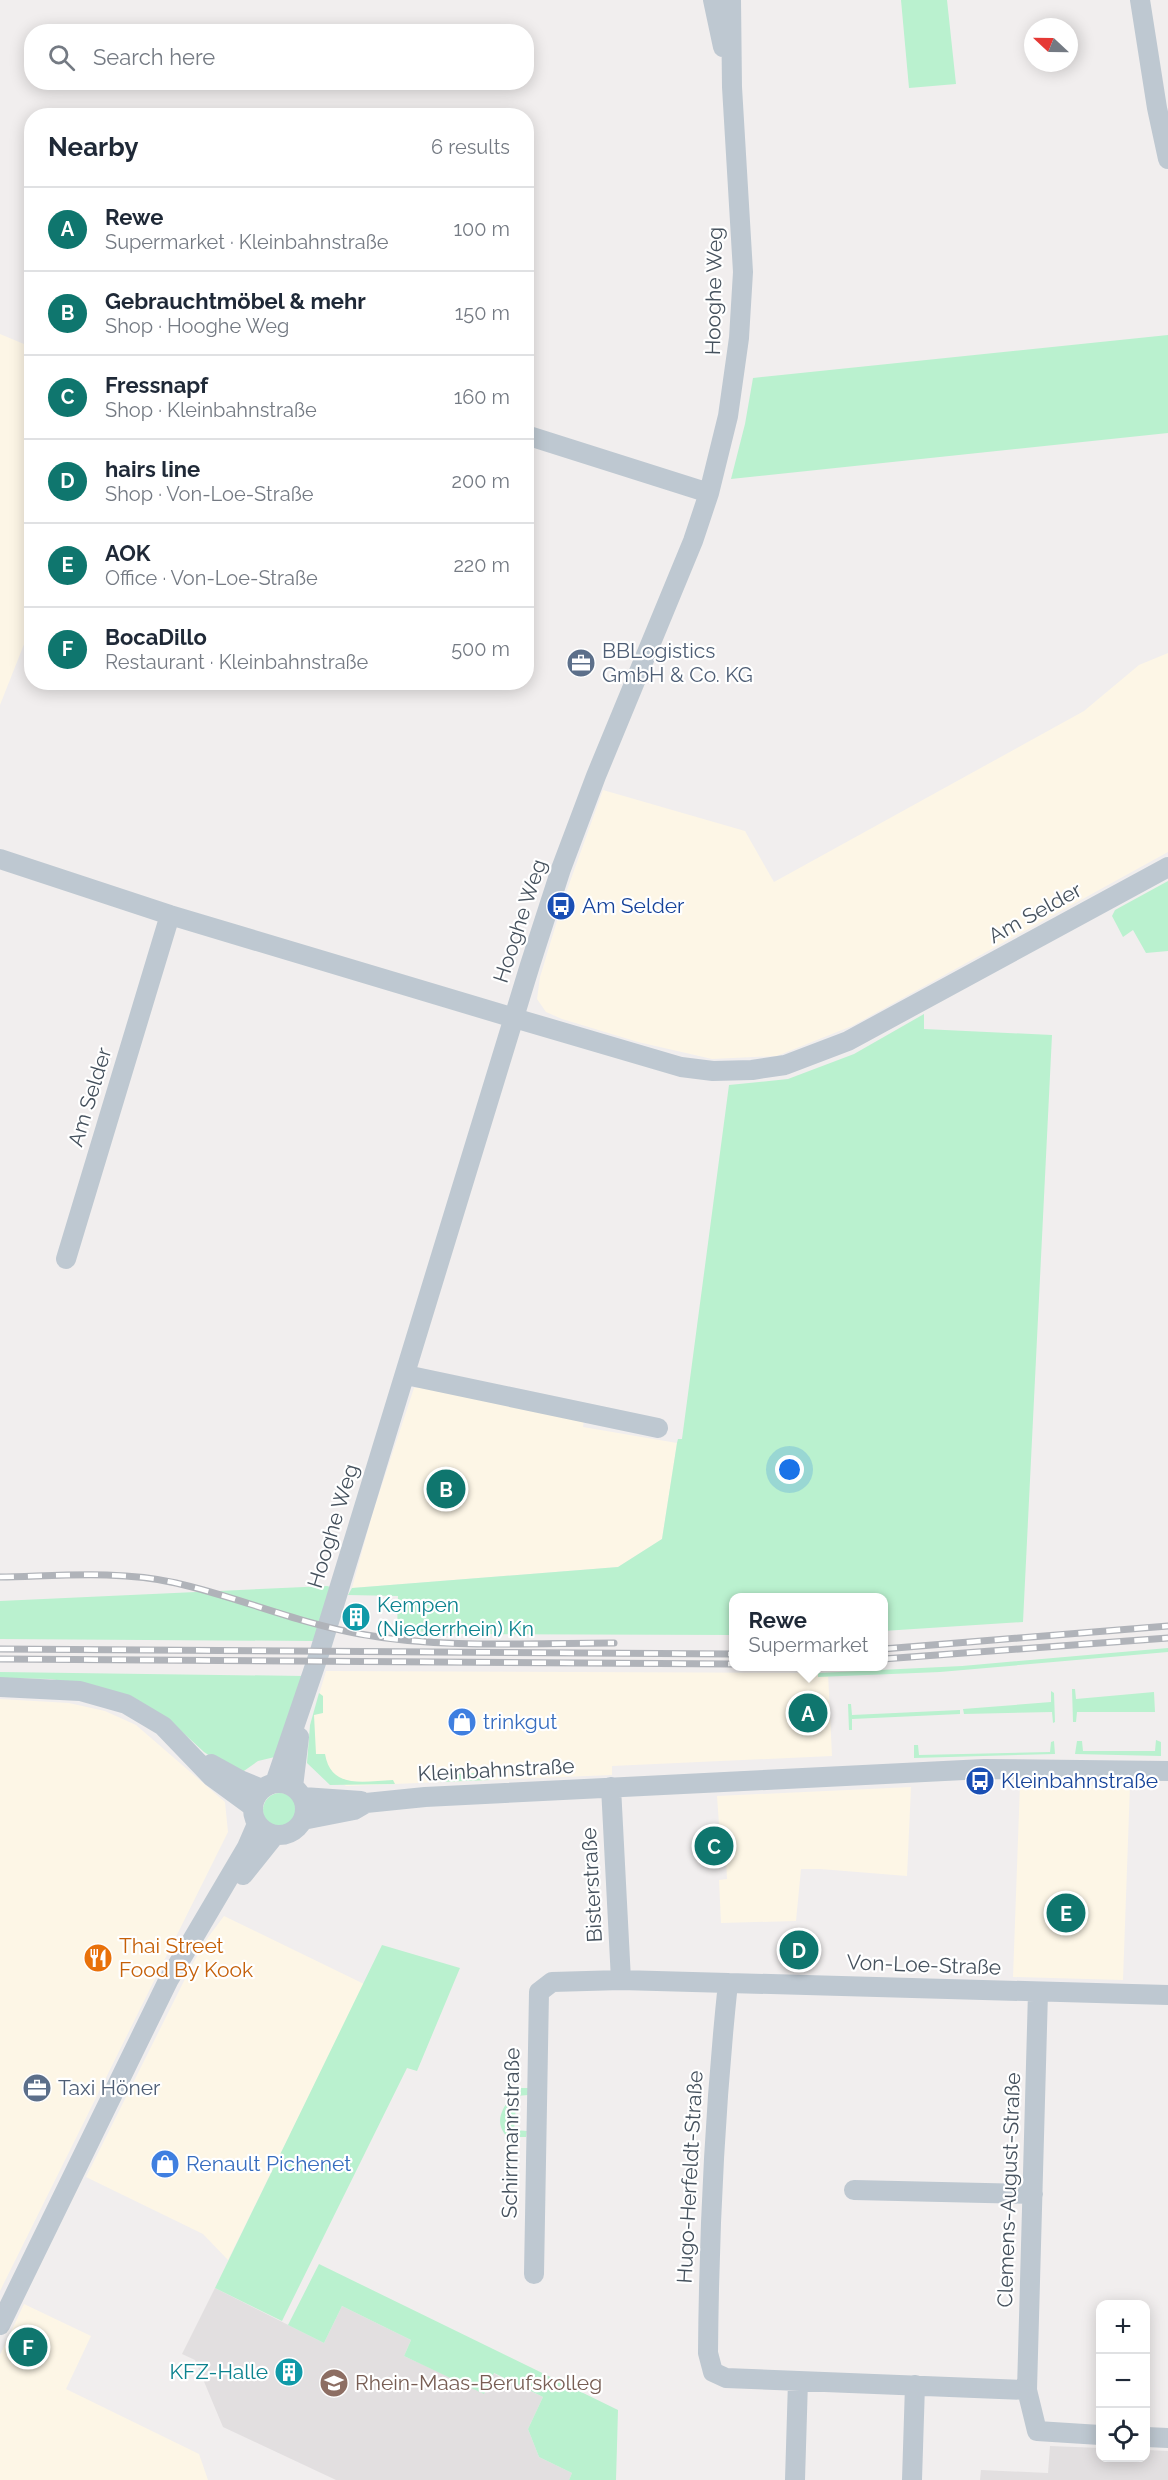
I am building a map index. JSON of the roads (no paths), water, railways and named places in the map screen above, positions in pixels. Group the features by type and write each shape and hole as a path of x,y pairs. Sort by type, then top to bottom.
{"street":[{"name":"Hooghe Weg","path":"713,0 732,87"},
{"name":"Hooghe Weg","path":"274,1798 514,1018 576,828 693,541 710,493 728,416 739,338 743,272 732,87 731,0"},
{"path":"1140,0 1156,108 1168,159"},
{"path":"534,438 710,493"},
{"name":"Am Selder","path":"0,859 170,915 514,1018 681,1067 713,1071 752,1070 785,1065 848,1041 1168,867"},
{"name":"Am Selder","path":"66,1259 170,915"},
{"path":"406,1375 658,1428"},
{"path":"0,1687 46,1688 103,1696 140,1711 175,1737 212,1777 274,1798 305,1804 303,1820"},
{"name":"Kleinbahnstraße","path":"274,1798 355,1800 366,1803 425,1797 984,1769 1168,1771"},
{"name":"Bisterstraße","path":"611,1787 621,1980"},
{"path":"204,1920 275,1835 268,1833 274,1798"},
{"path":"0,2325 168,1981 274,1798"},
{"name":"Kleinbahnstraße","path":"275,1835 292,1832 303,1820 354,1810 366,1803"},
{"name":"Von-Loe-Straße","path":"539,1992 552,1982 621,1980 1168,1995"},
{"name":"Hugo-Herfeldt-Straße","path":"728,1983 717,2096 710,2225 708,2353 713,2372 726,2378 798,2381"},
{"name":"Schirrmannstraße","path":"534,2274 539,1992"},
{"name":"Clemens-August-Straße","path":"1038,1992 1027,2390 1037,2431 1096,2435"},
{"path":"854,2190 1033,2194"},
{"path":"795,2480 798,2381 1027,2390"},
{"path":"912,2480 915,2385"},
{"path":"1150,2437 1168,2438"}],"railway":[{"path":"0,1577 111,1575 154,1579 199,1589 337,1629 391,1639 487,1644 614,1643"},
{"path":"888,1649 1168,1626"},
{"path":"888,1659 1168,1638"},
{"path":"0,1649 729,1654"},
{"path":"0,1659 729,1664"}],"place":[{"name":"BBLogistics GmbH & Co. KG","path":"581,663"},
{"name":"Am Selder","path":"561,906"},
{"name":"Gebrauchtmöbel & mehr","path":"446,1489"},
{"name":"Kempen (Niederrhein) Kn","path":"356,1617"},
{"name":"Rewe","path":"808,1713"},
{"name":"trinkgut","path":"462,1722"},
{"name":"Kleinbahnstraße","path":"980,1781"},
{"name":"Fressnapf","path":"714,1846"},
{"name":"AOK","path":"1066,1913"},
{"name":"hairs line","path":"799,1950"},
{"name":"Thai Street Food By Kook","path":"98,1958"},
{"name":"Taxi Höner","path":"37,2088"},
{"name":"Renault Pichenet","path":"165,2164"},
{"name":"BocaDillo","path":"28,2347"},
{"name":"KFZ-Halle","path":"289,2372"},
{"name":"Rhein-Maas-Berufskolleg","path":"334,2383"}]}
